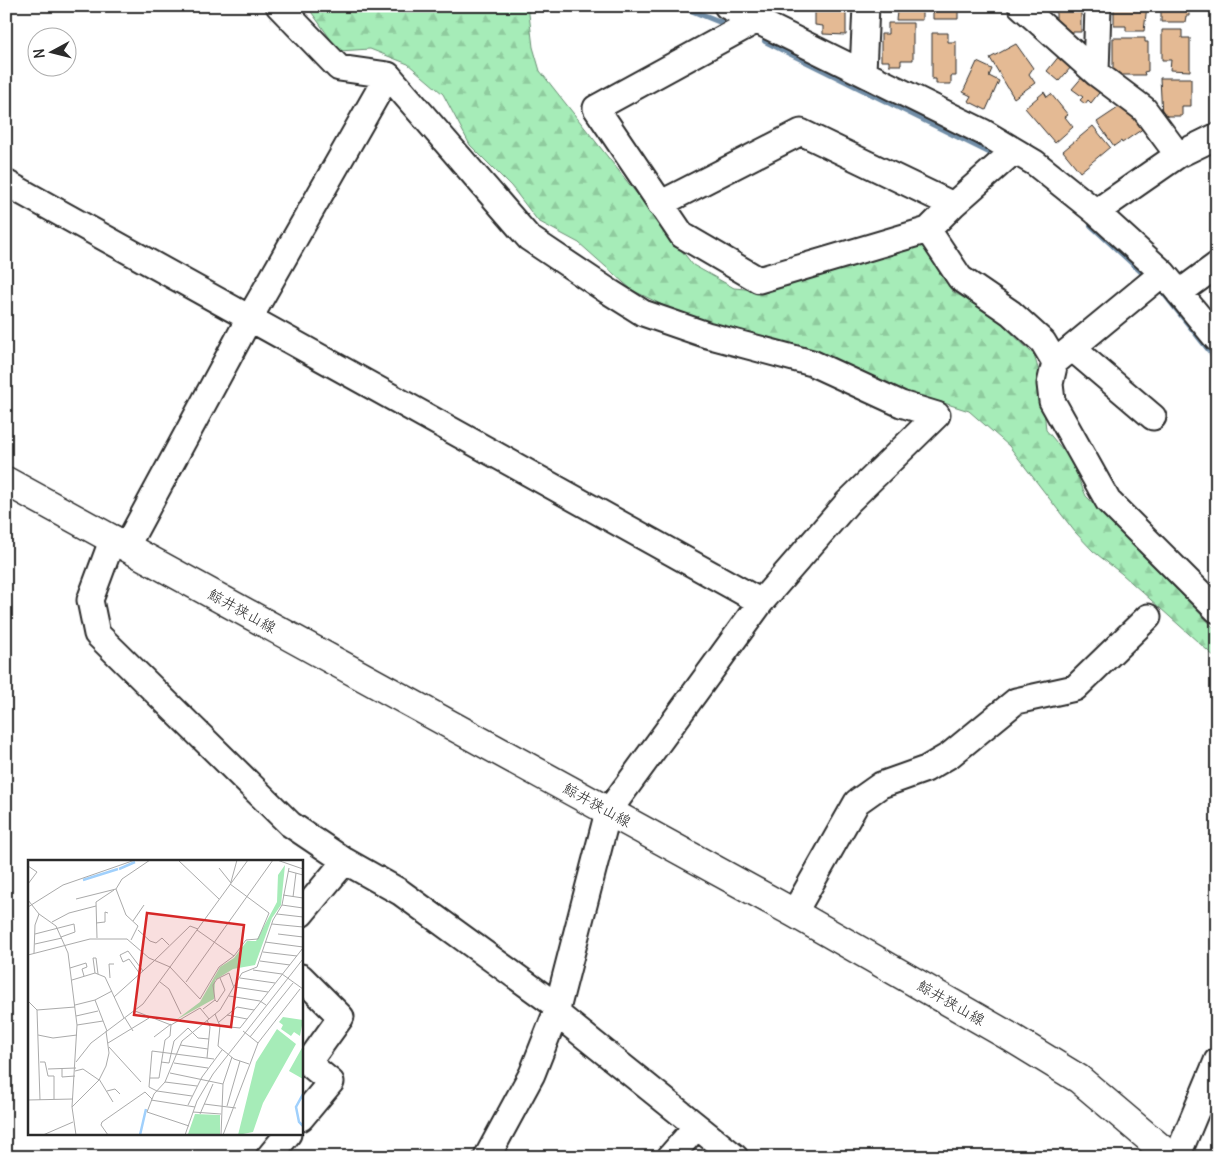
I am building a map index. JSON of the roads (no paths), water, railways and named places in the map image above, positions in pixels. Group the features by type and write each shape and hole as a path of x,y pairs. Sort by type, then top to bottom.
{"main road":[{"name":"鯨井狭山線","path":"6,481 608,812 794,912 1079,1079 1171,1157"}],"street":[{"path":"279,6 339,68 388,75 529,238 608,291 643,312 707,335 812,363 901,404 937,415 848,502 761,602 608,812 557,1010 532,1074 487,1157"},
{"path":"727,6 753,14 983,132 1035,163 1096,212 1163,273 1217,339"},
{"path":"863,71 866,6"},
{"path":"1021,6 1096,73 1144,109 1178,155"},
{"path":"1096,73 1098,6"},
{"path":"753,14 596,108 682,236 760,280 928,230 1014,151"},
{"path":"388,75 119,542 90,600 97,634 290,824 345,861 400,892 557,1010 735,1157"},
{"path":"660,204 801,132 953,205"},
{"path":"1096,212 1178,155 1217,136"},
{"path":"6,183 761,602"},
{"path":"928,230 960,278 1011,312 1043,342 1153,417"},
{"path":"1179,292 1217,265"},
{"path":"1163,273 1063,355 1050,384 1052,401 1108,501 1217,610"},
{"path":"794,912 857,802 869,791 926,769 950,755 1016,701 1076,688 1148,617"},
{"path":"302,913 345,861"},
{"path":"302,979 341,1017 308,1064 331,1082 302,1117"},
{"path":"1177,1157 1217,1060"},
{"path":"670,1157 696,1126"},
{"path":"269,1157 286,1136"}],"waterway":[{"path":"681,6 730,26"},
{"path":"765,41 995,155"},
{"path":"1091,225 1145,275"},
{"path":"1162,291 1217,360"}]}
